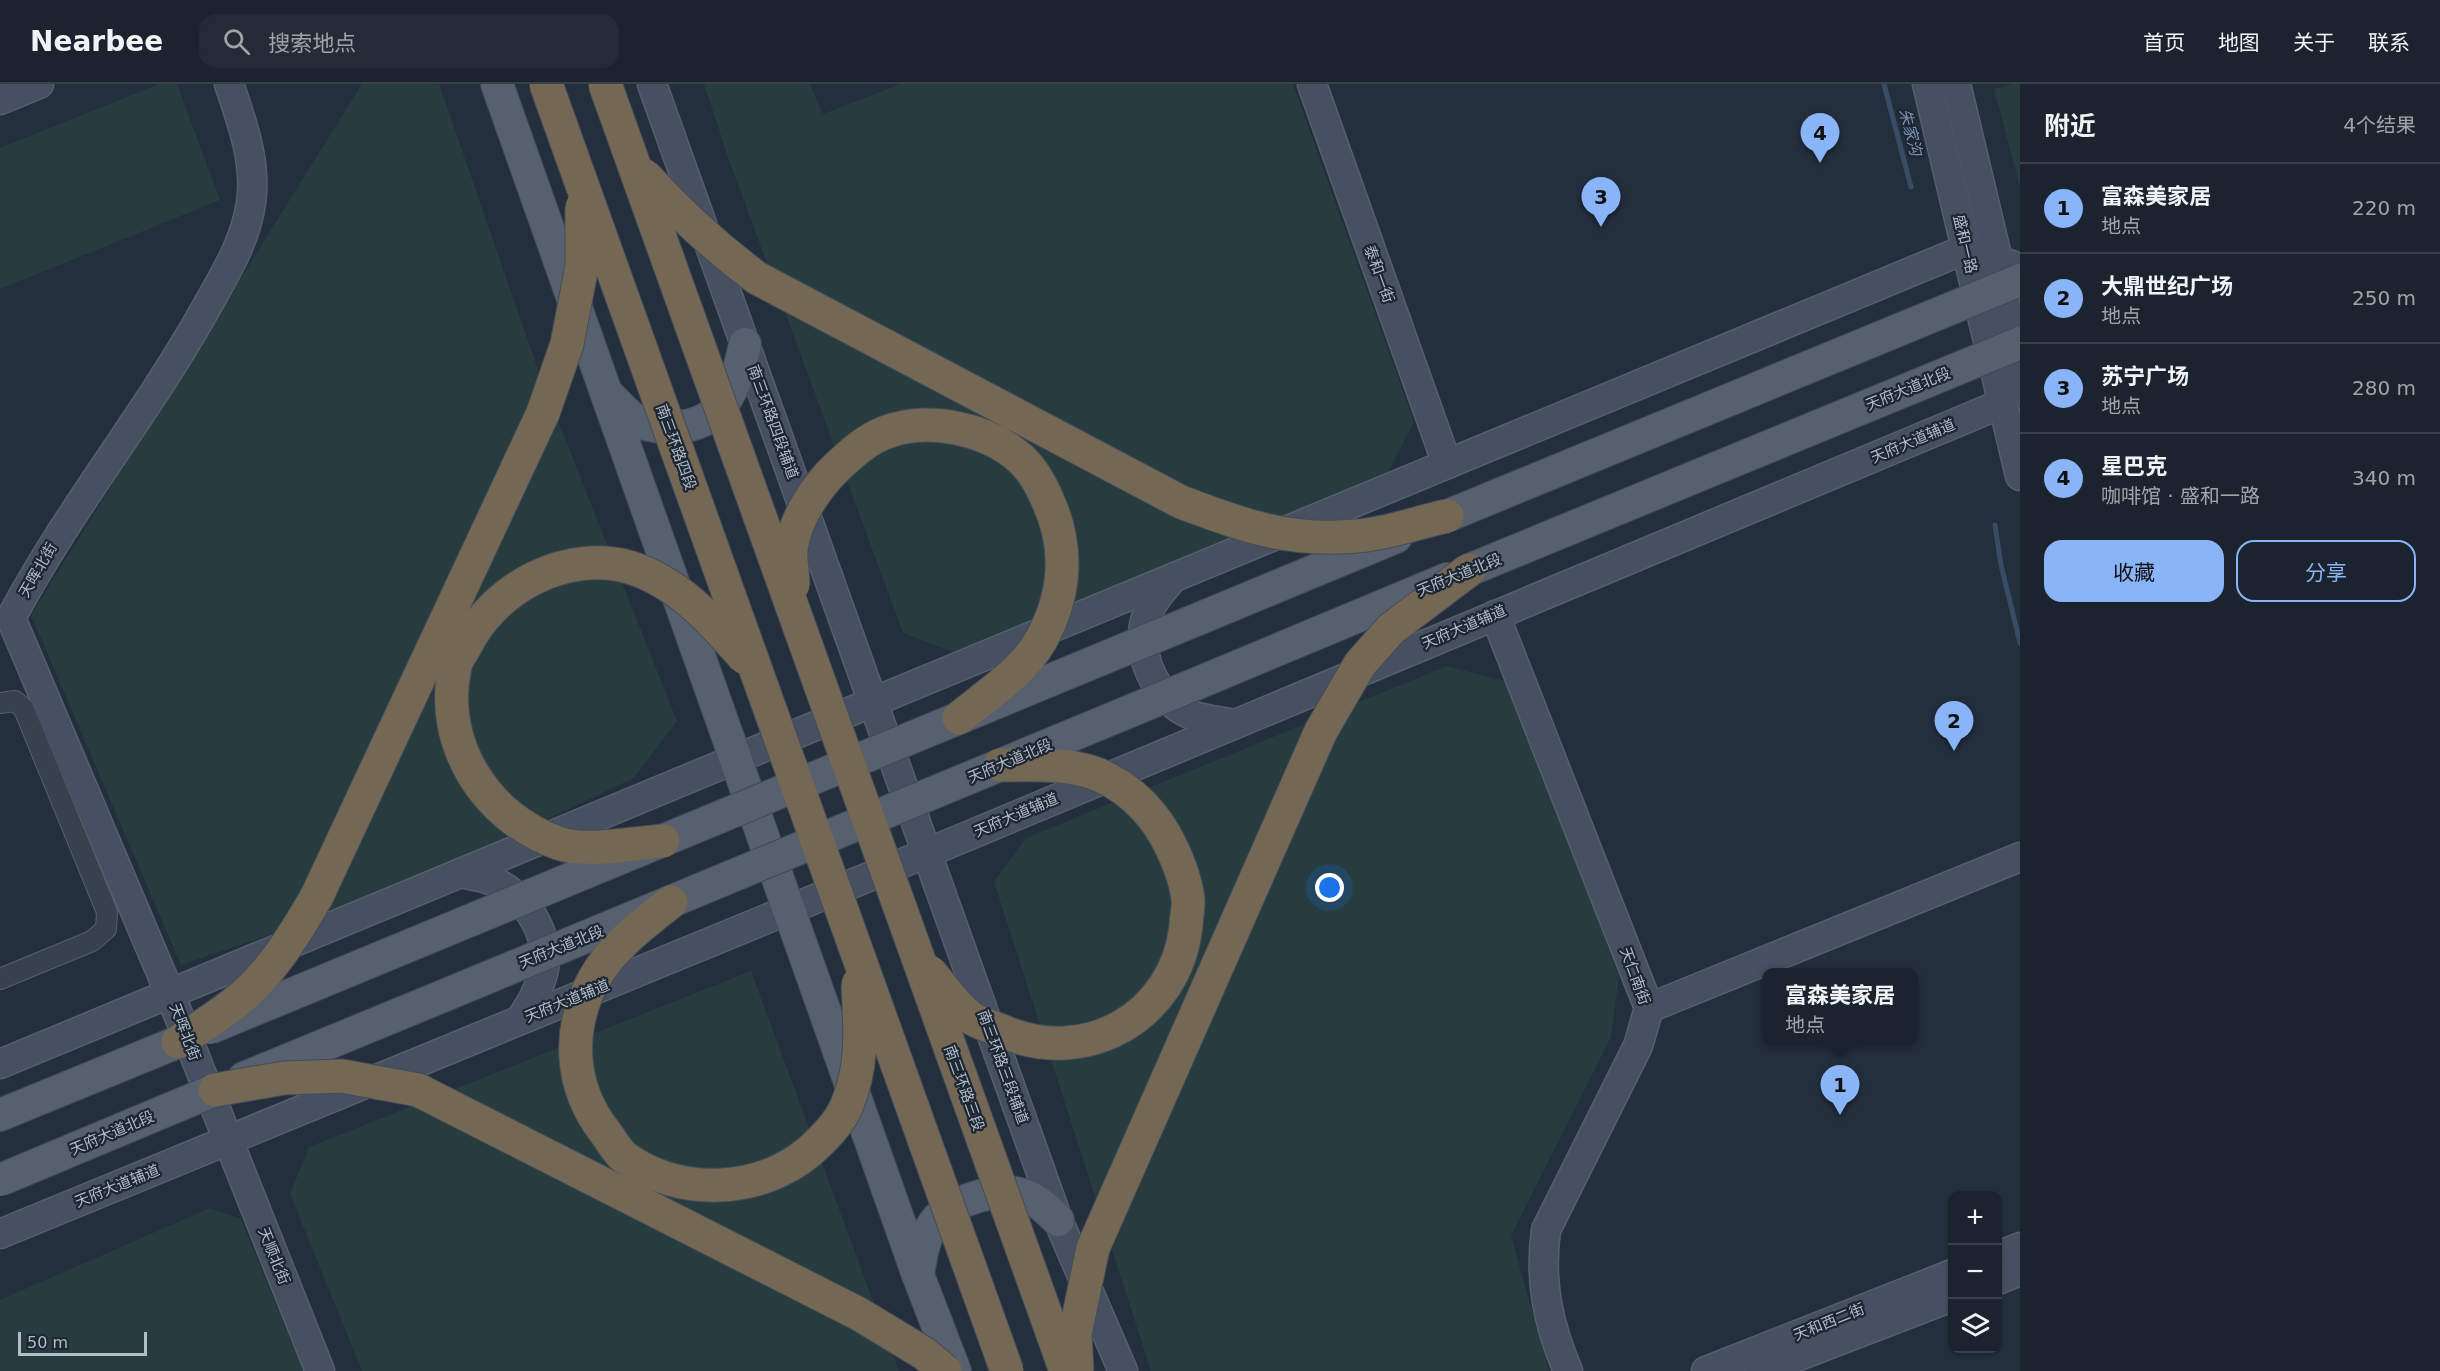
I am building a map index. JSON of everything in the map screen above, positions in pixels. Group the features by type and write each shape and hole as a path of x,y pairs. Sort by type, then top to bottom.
{"highway":[{"name":"南三环路四段","path":"546,84 856,950"},
{"path":"604,84 795,614"},
{"path":"633,162 680,215 756,278 1181,502 1247,527 1307,537 1359,536 1447,516"},
{"path":"178,1042 233,1005 263,977 294,936 317,896 543,413 567,345 582,266 582,184"},
{"path":"795,614 791,550 798,522 831,473 855,450 885,432 922,425 958,428 989,438 1021,459 1041,485 1058,524 1064,562 1059,596 1041,640 1019,668 959,718"},
{"path":"663,841 592,846 559,844 518,822 484,792 462,757 452,718 455,667 472,631 501,599 533,577 570,566 594,563 613,565 631,568 657,579 692,602 757,671"},
{"path":"1077,1371 1075,1334 1093,1248 1321,731 1360,664 1391,629 1469,570"},
{"name":"南三环路三段","path":"795,614 1066,1371"},
{"path":"917,955 973,1019 1020,1039 1058,1046 1098,1037 1133,1021 1166,987 1184,947 1188,900 1177,856 1157,821 1132,794 1091,772 1051,765 1000,765"},
{"path":"671,902 625,940 595,977 581,1008 575,1032 577,1078 591,1114 623,1156 664,1178 715,1187 759,1180 796,1162 828,1136 846,1106 861,1054 856,950"},
{"path":"856,950 1007,1371"},
{"path":"216,1090 284,1078 342,1076 418,1090 859,1314 925,1354 945,1371"}],"main road":[{"path":"497,84 918,1275 955,1371"},
{"path":"0,1115 1447,516 2013,269"},
{"name":"天府大道北段","path":"0,1180 2020,343"},
{"path":"606,393 635,420 656,427 684,428 706,420 727,400 738,380 745,344"},
{"path":"918,1275 923,1245 938,1218 966,1200 990,1192 1018,1193 1037,1201 1058,1220"}],"street":[{"path":"0,100 39,84"},
{"name":"天晖北街","path":"227,1140 170,994 5,620 71,514 174,364 230,264 243,235 251,202 251,169 245,131 229,84"},
{"name":"南三环路四段辅道","path":"652,84 893,759"},
{"name":"泰和一街","path":"1312,84 1447,464"},
{"name":"盛和一路","path":"1927,84 1966,249 2015,388"},
{"name":"盛和一路","path":"1956,84 2013,269 2015,388"},
{"path":"0,1064 1966,249 2013,269"},
{"path":"2015,388 2020,476"},
{"name":"天府大道辅道","path":"0,1234 927,853 1495,615 2015,388"},
{"path":"1173,578 1155,600 1144,624 1144,654 1153,680 1173,704 1194,716 1235,723"},
{"name":"天仁南街","path":"1495,615 1649,1008 1638,1046 1546,1230 1542,1263 1545,1298 1558,1347 1568,1371"},
{"path":"0,703 15,701 24,709 107,912 106,929 92,941 0,979"},
{"name":"南三环路三段辅道","path":"893,759 1058,1220 1123,1371"},
{"path":"1649,1008 2020,857"},
{"path":"460,873 487,879 507,888 523,901 543,941 544,972 536,995 520,1020"},
{"name":"天顺北街","path":"227,1140 320,1371"},
{"path":"2002,1254 2020,1247"},
{"path":"2002,1278 2020,1271"},
{"name":"天和西二街","path":"1706,1371 1948,1276"},
{"name":"天和西二街","path":"1760,1371 1948,1299"}],"green space":[{"path":"159,84 177,84 220,200 0,289 0,148"},
{"path":"362,84 439,84 541,378 677,721 634,778 389,894 181,965 31,615"},
{"path":"704,84 810,84 823,114 901,84 1293,84 1414,422 1387,474 958,654 903,633 728,157"},
{"path":"2020,84 2020,187 1994,89"},
{"path":"1447,666 1512,683 1619,977 1611,1037 1511,1236 1549,1371 1151,1371 994,882 1026,838"},
{"path":"751,971 899,1371 362,1371 290,1194 309,1147"},
{"path":"210,1208 241,1219 303,1371 0,1371 0,1300"}],"waterway":[{"name":"朱家沟","path":"1884,84 1911,187"},
{"name":"朱家沟","path":"1995,525 2001,565 2020,643"}],"place":[{"name":"星巴克","path":"1820,163"},
{"name":"苏宁广场","path":"1601,227"},
{"name":"大鼎世纪广场","path":"1954,751"},
{"name":"富森美家居","path":"1840,1115"}]}
